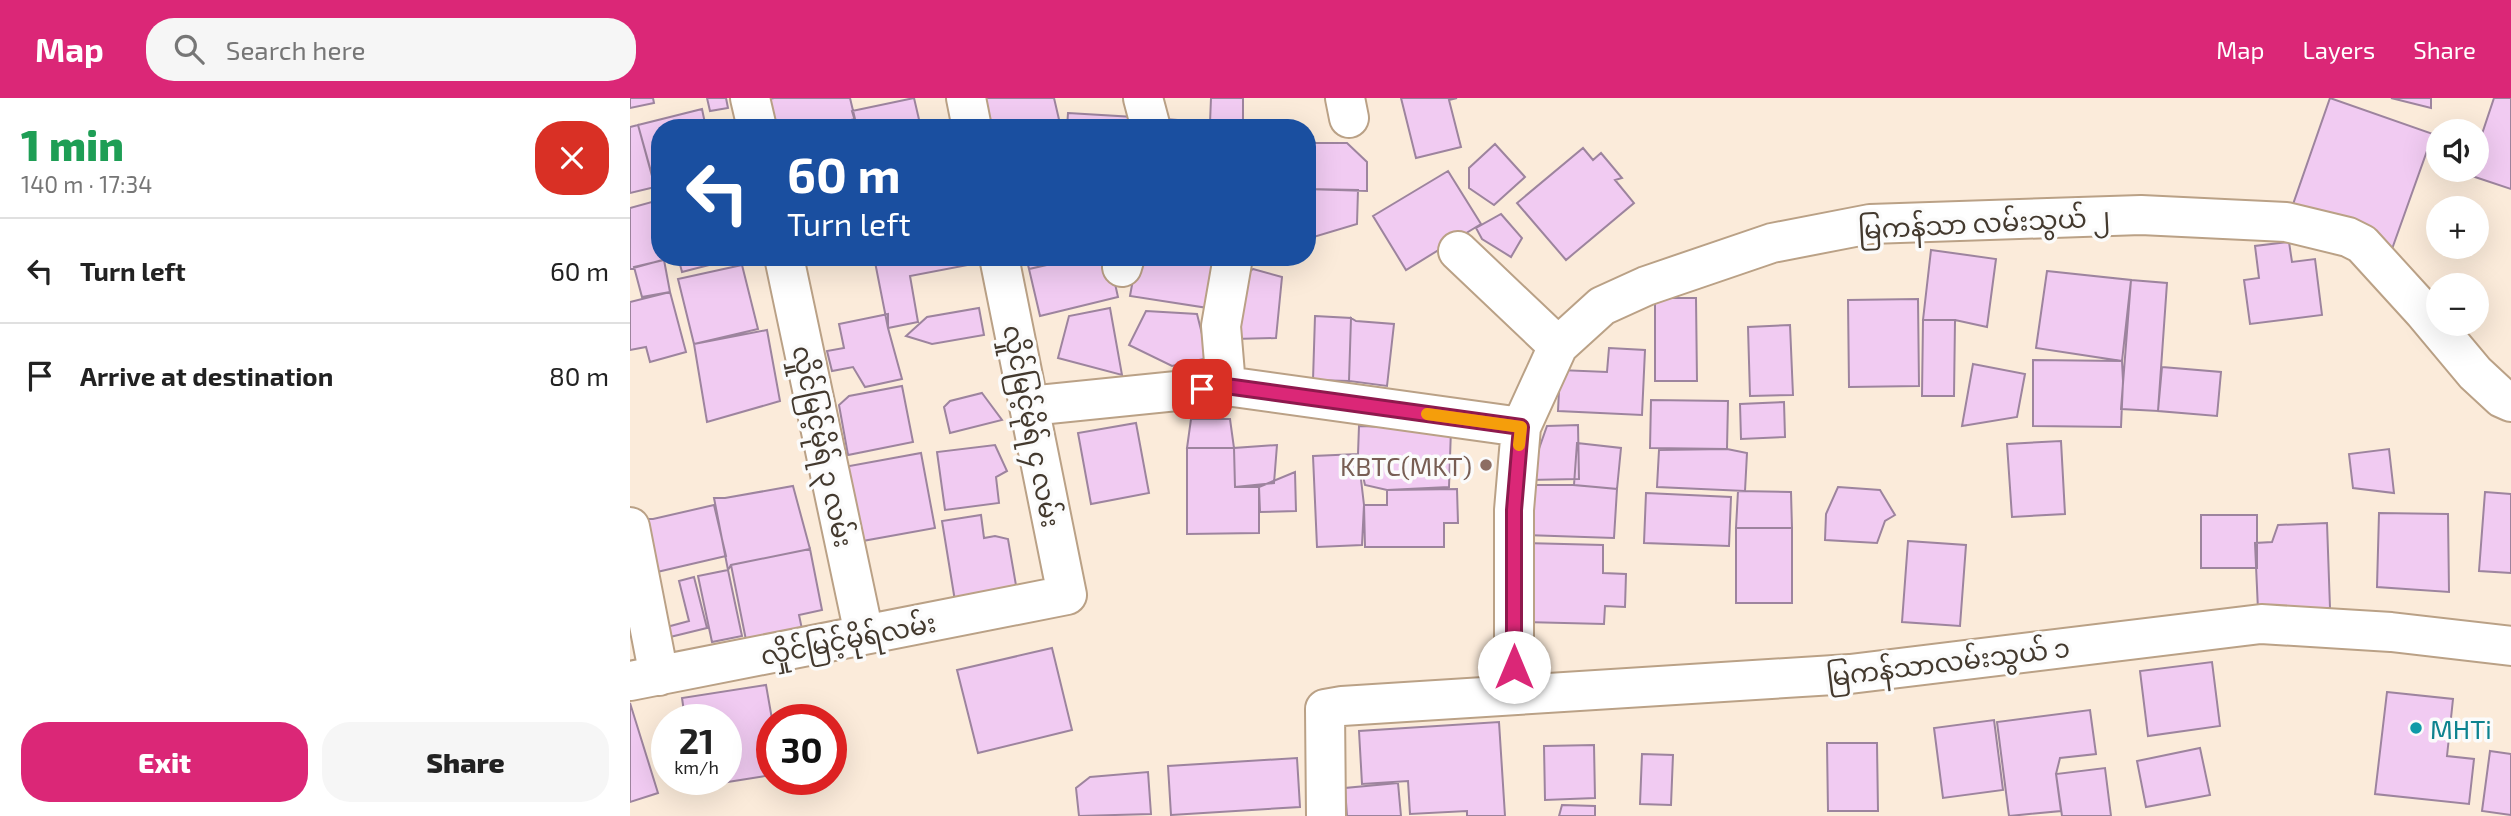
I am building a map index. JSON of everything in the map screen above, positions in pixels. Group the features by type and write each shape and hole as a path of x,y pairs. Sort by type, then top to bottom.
{"street":[{"path":"750,98 755,119"},
{"path":"966,98 970,119"},
{"path":"1143,98 1149,119"},
{"name":"မြကန်သာ လမ်းသွယ် ၂","path":"1514,694 1514,510 1521,427 1558,346 1602,306 1646,286 1772,243 1870,224 2141,215 2286,222 2348,237 2361,244 2424,312 2475,373 2502,398 2511,402"},
{"path":"1458,251 1558,346"},
{"name":"လှိုင်မြင့်မိုရ် ၃ လမ်း","path":"786,266 864,634"},
{"name":"လှိုင်မြင့်မိုရ် ၄ လမ်း","path":"1001,266 1067,595"},
{"path":"1226,386 1221,326 1231,266"},
{"path":"1029,406 1226,386 1521,427"},
{"path":"630,527 645,678"},
{"name":"လှိုင်မြင့်မိုရ်လမ်း","path":"645,678 1067,595"},
{"name":"မြကန်သာလမ်းသွယ် ၁","path":"1326,816 1325,709 1342,706 1850,674 2261,624 2391,632 2511,646"}],"building":[{"path":"630,98 653,98 654,103 630,108"},
{"path":"707,98 726,98 728,108 710,111"},
{"path":"774,98 850,98 855,119 765,119 761,101"},
{"path":"914,98 919,119 854,119 852,111"},
{"path":"975,98 1054,98 1059,119 979,119"},
{"path":"1211,98 1243,98 1243,119 1210,119"},
{"path":"1401,98 1457,98 1449,100 1461,147 1416,158"},
{"path":"2330,98 2426,132 2426,154 2392,249 2290,213"},
{"path":"2391,98 2431,98 2431,108"},
{"path":"2494,98 2511,98 2511,189 2489,182 2487,119"},
{"path":"702,109 704,119 662,119"},
{"path":"1068,113 1134,117 1134,119 1068,119"},
{"path":"651,122 651,171 638,125"},
{"path":"638,125 651,172 651,188 630,193 630,127"},
{"path":"1316,143 1347,143 1367,162 1367,191 1316,189"},
{"path":"1495,144 1525,177 1494,205 1469,188 1469,168"},
{"path":"1583,148 1593,160 1601,153 1622,178 1615,180 1634,203 1566,260 1517,203"},
{"path":"1448,171 1481,224 1406,270 1373,216"},
{"path":"1316,189 1358,190 1357,224 1316,236"},
{"path":"651,202 651,263 630,269 630,208"},
{"path":"1501,214 1522,238 1511,257 1482,239 1476,228"},
{"path":"2289,242 2292,262 2315,259 2322,315 2250,324 2244,280 2259,278 2255,246"},
{"path":"1931,250 1996,259 1987,327 1955,320 1923,320"},
{"path":"651,263 651,266 665,266 670,292 642,297 634,267"},
{"path":"680,266 705,266 682,272"},
{"path":"742,266 758,329 694,344 678,279"},
{"path":"876,266 962,266 910,276 918,322 888,328"},
{"path":"1042,266 1111,266 1118,297 1040,316 1029,269"},
{"path":"1135,266 1215,266 1208,308 1130,296"},
{"path":"1253,269 1282,277 1276,338 1234,339 1244,276"},
{"path":"2047,271 2131,280 2122,361 2036,348"},
{"path":"2131,280 2167,283 2158,411 2121,409"},
{"path":"670,292 686,352 650,362 646,347 630,350 630,302"},
{"path":"1655,298 1696,298 1697,381 1655,381"},
{"path":"1918,299 1919,386 1849,387 1848,300"},
{"path":"979,308 984,335 932,344 906,336 927,317"},
{"path":"1110,308 1122,375 1058,358 1069,316"},
{"path":"1146,311 1197,314 1208,358 1172,366 1129,345"},
{"path":"888,314 888,328 902,379 865,387 853,367 832,371 827,351 844,348 839,324"},
{"path":"1315,316 1351,318 1349,381 1313,380"},
{"path":"1351,318 1356,321 1394,324 1387,386 1349,381"},
{"path":"1923,320 1955,320 1954,396 1922,396"},
{"path":"1790,325 1793,395 1750,396 1748,327"},
{"path":"767,330 780,401 707,422 694,344"},
{"path":"1609,348 1645,350 1642,415 1558,411 1560,370 1607,372"},
{"path":"2033,360 2122,361 2121,427 2033,426"},
{"path":"1973,364 2025,374 2017,417 1962,426"},
{"path":"2162,367 2221,372 2217,416 2158,411"},
{"path":"902,386 913,442 848,455 839,405 849,396"},
{"path":"982,393 1002,420 950,433 944,407 950,401"},
{"path":"1651,400 1728,401 1727,449 1650,448"},
{"path":"1784,402 1785,437 1741,439 1740,404"},
{"path":"1191,419 1230,419 1234,448 1187,448"},
{"path":"1136,423 1149,493 1091,504 1078,433"},
{"path":"1578,425 1579,479 1528,480 1547,426"},
{"path":"1359,426 1451,429 1449,487 1387,490 1365,485 1358,454"},
{"path":"2061,441 2065,514 2012,517 2007,444"},
{"path":"1577,443 1621,448 1617,489 1574,485"},
{"path":"995,445 1007,471 996,477 999,503 945,510 937,452"},
{"path":"1277,445 1274,483 1235,487 1234,448"},
{"path":"1187,448 1234,448 1235,487 1259,487 1259,533 1187,534"},
{"path":"1727,449 1747,453 1745,491 1657,487 1659,450"},
{"path":"2389,449 2394,493 2353,488 2349,454"},
{"path":"921,453 935,528 857,542 844,467"},
{"path":"1358,454 1364,505 1362,545 1317,547 1313,456"},
{"path":"1295,472 1296,511 1260,512 1259,487"},
{"path":"1533,485 1617,489 1614,538 1525,535"},
{"path":"793,486 810,549 731,565 728,570 714,498"},
{"path":"1838,487 1880,490 1895,515 1885,521 1877,543 1825,540 1826,514"},
{"path":"1457,489 1458,523 1444,523 1444,547 1365,547 1364,505 1387,505 1387,490"},
{"path":"1738,491 1791,492 1792,528 1736,528"},
{"path":"2485,492 2511,494 2511,573 2479,571"},
{"path":"1646,493 1731,497 1729,546 1644,543"},
{"path":"714,505 726,556 657,572 645,519"},
{"path":"2379,513 2448,514 2449,592 2377,587"},
{"path":"981,515 984,538 995,536 1008,539 1017,591 955,601 942,521"},
{"path":"2201,515 2257,515 2257,568 2201,568"},
{"path":"2327,523 2330,608 2258,610 2255,543 2272,542 2278,525"},
{"path":"1736,528 1792,528 1792,603 1736,603"},
{"path":"1908,541 1966,545 1960,626 1902,622"},
{"path":"1524,543 1603,545 1603,573 1626,574 1625,607 1605,606 1604,624 1522,622"},
{"path":"810,549 822,610 799,615 803,634 747,645 731,565"},
{"path":"728,570 742,636 712,642 698,576"},
{"path":"694,577 707,628 666,638 663,628 689,621 679,581"},
{"path":"1052,648 1072,730 978,753 957,670"},
{"path":"2212,662 2220,726 2148,736 2140,671"},
{"path":"766,685 769,704 756,704 756,778 742,780 742,704 683,704 682,698"},
{"name":"MHTi","path":"2387,692 2453,699 2447,756 2474,759 2469,804 2375,794"},
{"path":"630,703 651,770 652,795 630,802"},
{"path":"2090,710 2096,754 2060,758 2056,774 2061,811 2009,816 1997,722"},
{"path":"1994,720 2003,790 1943,798 1934,728"},
{"path":"1499,722 1505,816 1467,816 1467,811 1410,814 1408,781 1362,784 1359,731"},
{"path":"1827,743 1877,743 1878,811 1828,811"},
{"path":"1594,745 1595,798 1545,800 1544,746"},
{"path":"2200,748 2210,795 2146,807 2137,761"},
{"path":"2490,751 2511,754 2511,815 2482,811"},
{"path":"1642,754 1673,755 1671,805 1640,804"},
{"path":"1297,758 1300,807 1171,815 1168,766"},
{"path":"2105,768 2111,816 2062,816 2056,774"},
{"path":"1148,772 1151,814 1079,816 1076,788 1090,777"},
{"path":"1398,783 1401,816 1347,816 1345,788"},
{"path":"1562,805 1595,806 1595,816 1559,816"}],"slow traffic":[{"path":"1427,414 1521,427 1519,445"}],"place":[{"name":"KBTC(MKT)","path":"1486,465"},
{"name":"MHTi","path":"2416,728"}],"route":[{"path":"1202,389 1226,386 1521,427 1514,510 1514,667"}]}
